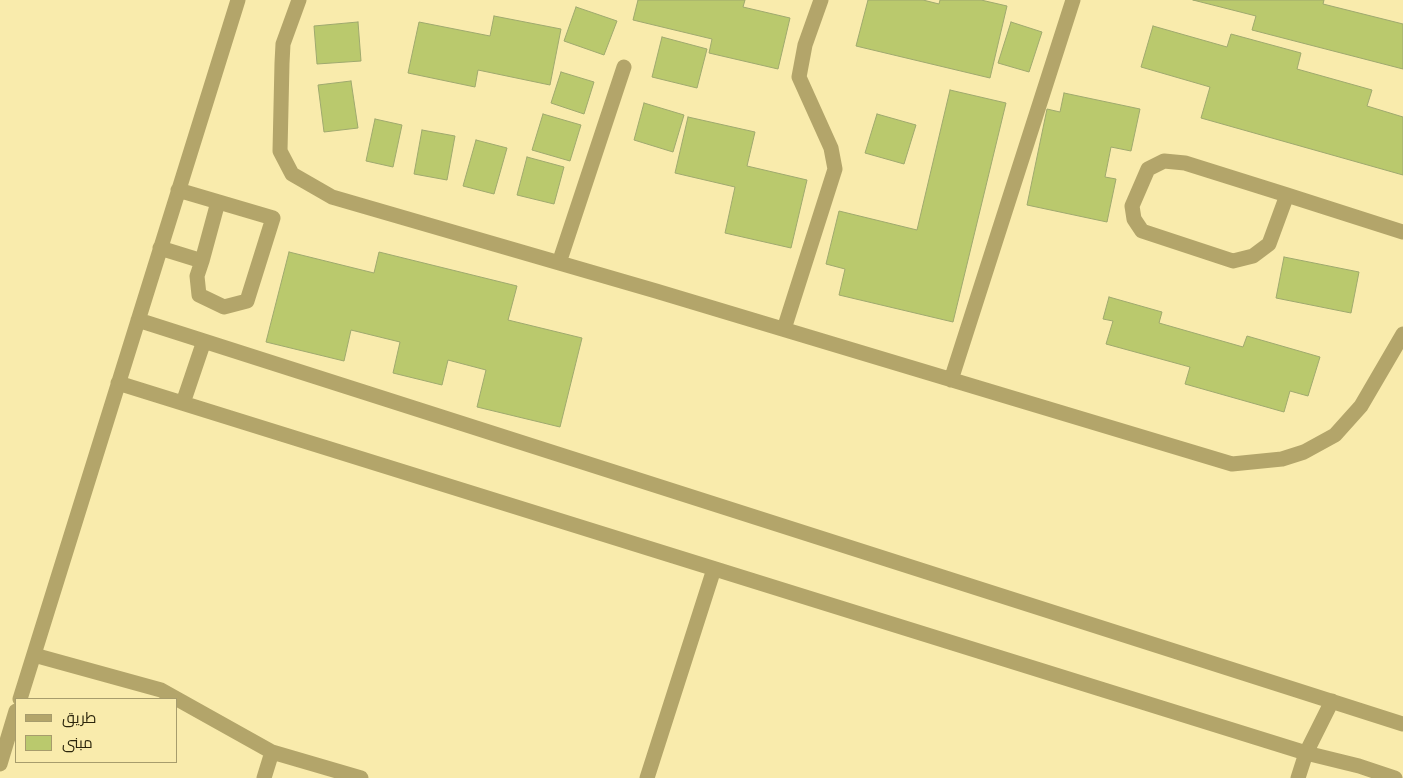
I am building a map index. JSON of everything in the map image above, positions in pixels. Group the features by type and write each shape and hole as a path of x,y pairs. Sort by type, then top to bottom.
{"street":[{"path":"20,698 238,0"},
{"path":"299,0 284,44 280,151 292,174 332,197 784,329 1232,464 1282,460 1304,452 1335,435 1361,406 1403,334"},
{"path":"784,329 836,169 831,148 800,76 805,45 821,0"},
{"path":"951,380 1073,0"},
{"path":"559,263 624,67"},
{"path":"1287,195 1269,244 1253,256 1233,261 1142,231 1134,219 1132,206 1148,169 1164,161 1185,163 1287,195 1403,232"},
{"path":"178,190 273,218 248,301 224,307 199,295 197,276 218,202"},
{"path":"160,248 202,262"},
{"path":"138,320 1403,724"},
{"path":"183,403 204,341"},
{"path":"118,383 1306,753 1357,772 1395,778"},
{"path":"647,778 714,569"},
{"path":"34,655 161,690 175,698"},
{"path":"178,699 272,752 361,778"},
{"path":"1298,778 1306,753 1332,701"},
{"path":"0,764 15,714"},
{"path":"264,778 272,752"}],"building":[{"path":"638,0 745,0 743,7 790,18 778,69 709,53 712,39 633,20"},
{"path":"868,0 923,0 939,4 940,0 981,0 1007,6 990,78 856,46"},
{"path":"1193,0 1324,0 1323,4 1403,24 1403,69 1252,30 1256,16"},
{"path":"576,7 617,21 604,55 564,41"},
{"path":"494,16 561,29 550,85 478,70 475,87 408,73 419,22 490,36"},
{"path":"358,22 361,61 317,64 314,26"},
{"path":"1011,22 1042,32 1029,72 998,63"},
{"path":"1153,26 1227,47 1231,34 1301,53 1297,69 1372,90 1367,106 1403,117 1403,175 1201,118 1210,87 1141,67"},
{"path":"662,37 707,49 697,88 652,77"},
{"path":"561,72 594,82 584,114 551,103"},
{"path":"351,81 358,128 324,132 318,85"},
{"path":"950,90 1006,103 953,322 839,295 845,269 826,264 839,211 917,230"},
{"path":"1064,93 1140,109 1131,151 1111,147 1105,177 1116,179 1107,222 1027,205 1047,109 1060,112"},
{"path":"644,103 684,115 673,152 634,140"},
{"path":"543,114 581,125 570,161 532,150"},
{"path":"877,114 916,125 904,164 865,153"},
{"path":"688,117 755,132 747,166 807,180 791,248 725,233 735,187 675,173"},
{"path":"375,119 402,125 393,167 366,161"},
{"path":"422,130 455,136 447,180 414,174"},
{"path":"476,140 507,148 494,194 463,186"},
{"path":"527,157 564,167 554,204 517,195"},
{"path":"289,252 374,273 379,252 517,286 508,320 582,338 560,427 477,407 486,370 448,360 442,385 393,373 400,342 351,330 344,361 266,342"},
{"path":"1284,257 1359,272 1351,313 1276,298"},
{"path":"1109,297 1162,312 1159,323 1243,347 1247,336 1320,357 1308,396 1290,391 1284,412 1185,384 1190,367 1106,344 1113,321 1103,319"}]}
